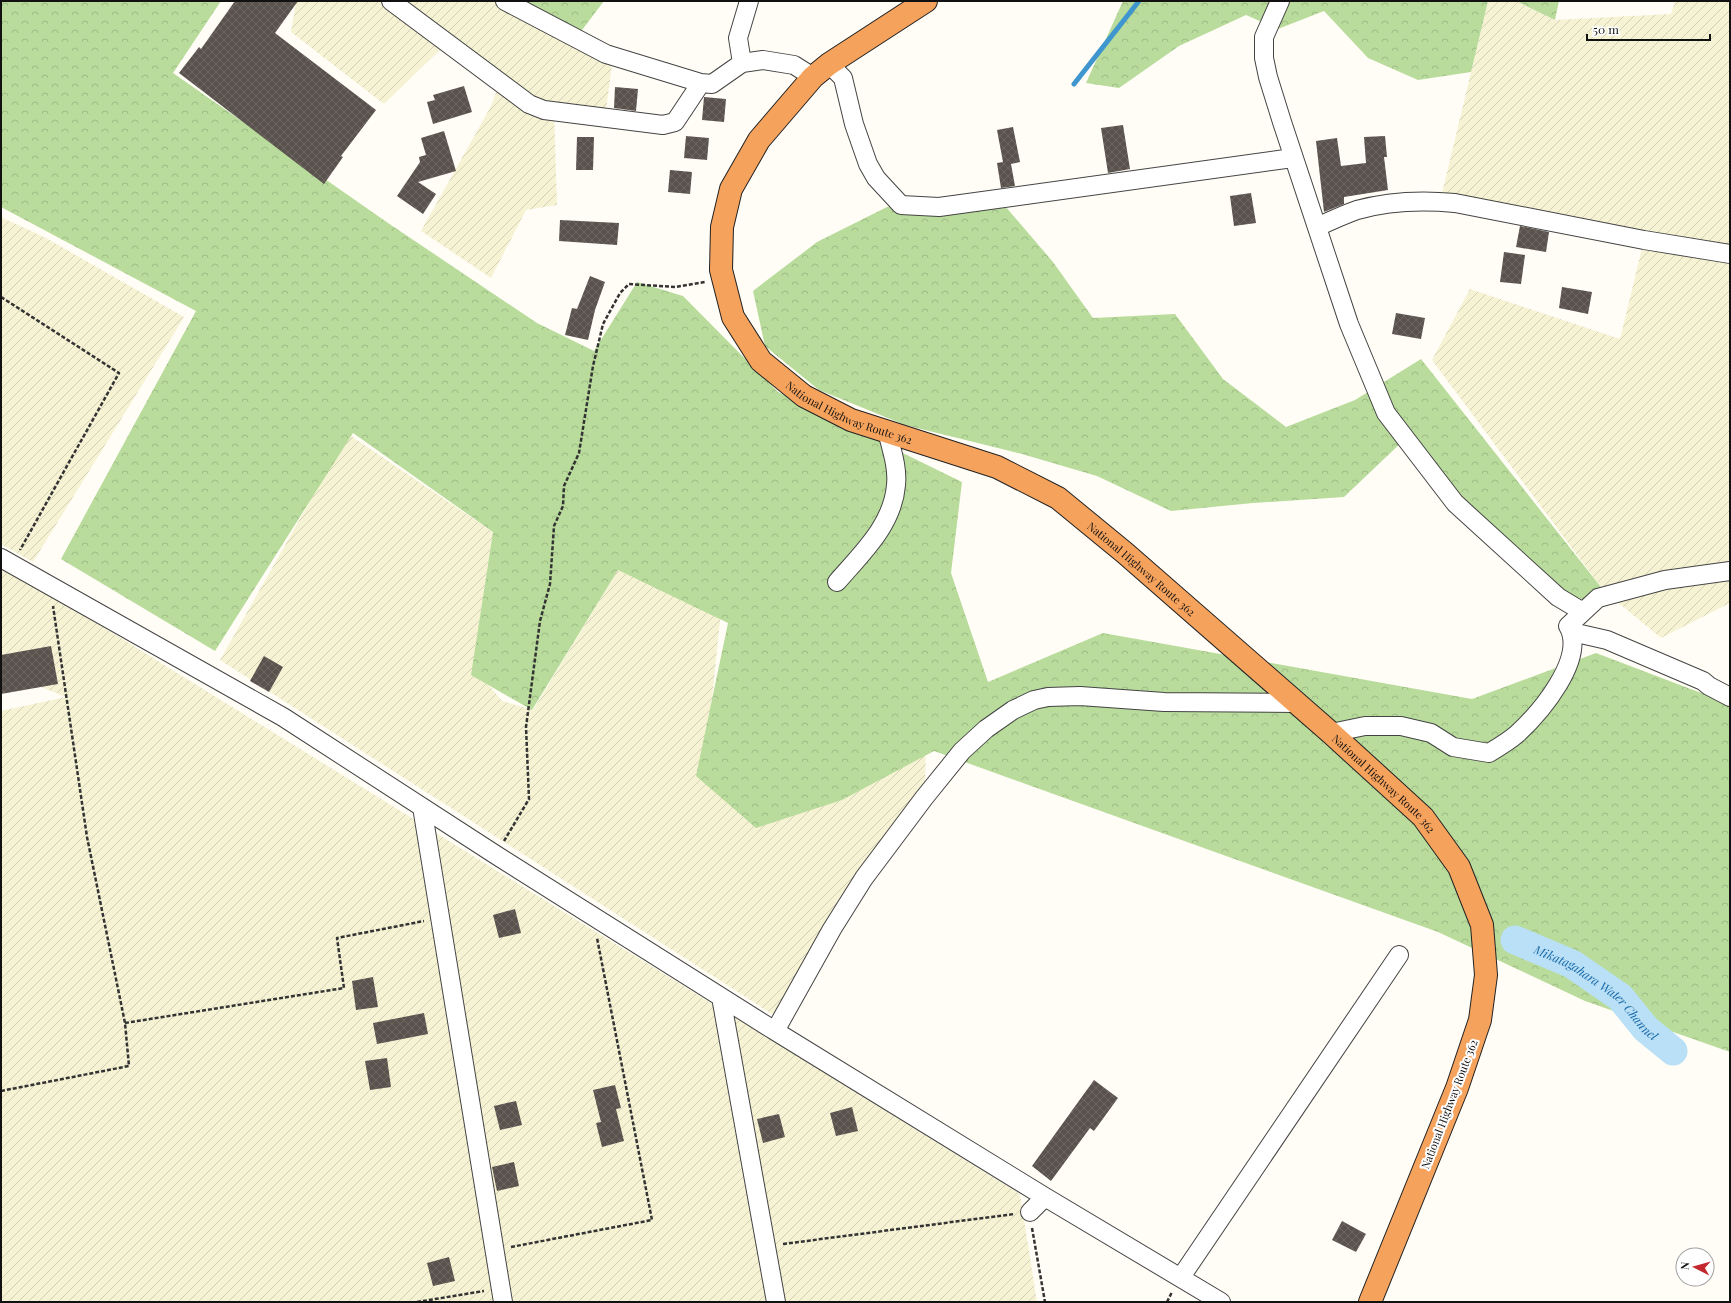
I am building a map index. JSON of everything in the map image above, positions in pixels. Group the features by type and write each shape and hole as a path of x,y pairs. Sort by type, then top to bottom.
{"highway":[{"name":"National Highway Route 362","path":"926,1 821,70 759,140 731,189 722,227 720,270 733,317 761,361 804,396 851,420 998,467 1058,498 1125,553 1331,733 1423,817 1459,867 1482,925 1486,975 1480,1020 1457,1088 1370,1302"}],"street":[{"path":"391,1 528,104 544,110 663,125 675,122 701,83"},
{"path":"505,1 606,54 701,83 712,84 742,63 763,60 821,70 843,78 854,124 868,164 876,178 901,205 939,207 1293,158"},
{"path":"742,63 738,38 749,1"},
{"path":"1280,1 1264,38 1264,58 1293,158 1350,324 1386,413 1456,503 1558,597 1583,612"},
{"path":"1317,226 1358,210 1426,200 1455,203 1644,240 1730,254"},
{"path":"837,582 868,545 890,514 896,485 894,460 887,431"},
{"path":"7,561 50,587 283,717 496,855 775,1031 1045,1197 1221,1302"},
{"path":"1331,733 1365,726 1401,726 1431,732 1452,747 1489,753 1517,734 1549,699 1567,668 1573,645 1572,632 1568,626 1598,598 1664,580 1730,571"},
{"path":"1572,632 1607,640 1703,681 1709,686 1730,697"},
{"path":"775,1031 832,929 864,878 924,798 962,751 986,729 1013,710 1034,700 1048,697 1080,696 1164,702 1296,703"},
{"path":"422,807 502,1295"},
{"path":"1181,1277 1399,955"},
{"path":"721,997 776,1302"},
{"path":"1030,1212 1045,1197"}],"path":[{"path":"496,855 529,799 526,727 540,621 550,584 554,526 563,506 564,486 579,453 592,366 603,324 620,293 629,284 675,287 723,279"},
{"path":"1,297 119,373 7,561"},
{"path":"1,1091 129,1066 125,1023 87,837 50,587"},
{"path":"495,1251 652,1220 592,916"},
{"path":"125,1023 344,988 337,938 440,918"},
{"path":"766,1247 1030,1212 1045,1302"},
{"path":"417,1302 502,1295"}],"shaded area":[{"path":"294,1 506,1 613,56 605,118 554,111 557,205 526,210 491,278 421,231 490,108 500,83 447,43 384,104 291,32 296,3"},
{"path":"1488,1 1516,1 1555,20 1671,14 1675,1 1730,1 1730,603 1661,638 1604,591 1432,360 1470,289 1620,339 1644,240 1440,202"},
{"path":"1,217 46,238 184,317 33,562 1,544"},
{"path":"348,434 493,532 473,666 502,701 533,710 618,570 721,611 704,777 926,754 924,798 777,1017 220,660"},
{"path":"1,564 1020,1194 1037,1302 1,1302 1,711 66,697 1,671"}],"green space":[{"path":"1,1 221,1 173,73 388,223 537,323 594,351 637,282 683,296 778,392 962,482 951,573 988,682 1103,633 1472,699 1596,653 1730,704 1730,1052 1585,1001 1438,932 934,751 842,800 756,828 696,776 728,623 618,570 532,710 471,675 493,532 353,433 215,651 61,559 196,311 1,207"},
{"path":"517,1 604,1 576,38"},
{"path":"1123,1 1488,1 1471,72 1418,80 1368,58 1324,11 1278,29 1246,15 1179,46 1119,88 1086,83"},
{"path":"1516,1 1559,1 1555,20"},
{"path":"999,199 1053,262 1093,318 1175,314 1223,379 1286,427 1355,400 1421,359 1604,591 1583,600 1536,578 1405,439 1344,497 1253,503 1171,511 1097,476 1022,454 905,425 819,390 765,346 753,291 817,242 887,207"}],"building":[{"path":"235,1 298,1 275,33 376,110 341,156 343,157 324,184 179,73 199,47 201,49"},
{"path":"464,86 472,112 433,124 427,102 435,100 433,95"},
{"path":"615,87 638,89 636,111 614,108"},
{"path":"704,97 726,99 724,122 702,120"},
{"path":"1123,125 1130,169 1108,173 1101,128"},
{"path":"1013,127 1020,162 1011,164 1015,186 1001,188 997,163 1003,162 997,130"},
{"path":"444,131 456,171 418,182 436,194 423,214 397,196 420,162 419,157 426,155 421,138"},
{"path":"686,136 709,138 707,160 684,158"},
{"path":"1385,136 1387,157 1384,157 1388,190 1344,197 1344,204 1324,212 1316,141 1337,138 1341,166 1366,163 1364,137"},
{"path":"577,137 594,137 593,170 576,170"},
{"path":"670,170 692,172 690,194 668,192"},
{"path":"1251,193 1256,223 1234,226 1230,196"},
{"path":"560,220 619,223 617,245 559,241"},
{"path":"1520,226 1549,232 1546,252 1516,247"},
{"path":"1504,252 1525,255 1521,284 1500,282"},
{"path":"590,276 605,282 595,310 588,340 565,335 572,308 577,309"},
{"path":"1562,287 1592,292 1588,314 1559,308"},
{"path":"1396,313 1425,318 1421,339 1392,334"},
{"path":"51,646 58,684 1,694 1,655"},
{"path":"264,656 283,667 269,692 250,681"},
{"path":"515,909 521,933 499,938 493,915"},
{"path":"373,977 378,1007 356,1010 352,981"},
{"path":"424,1013 428,1034 377,1044 373,1023"},
{"path":"387,1058 391,1087 370,1090 365,1061"},
{"path":"1094,1080 1118,1098 1094,1131 1090,1128 1051,1181 1032,1166"},
{"path":"615,1085 621,1108 616,1109 624,1141 602,1147 596,1123 601,1122 593,1090"},
{"path":"516,1101 522,1125 500,1130 494,1106"},
{"path":"852,1107 858,1131 836,1136 830,1113"},
{"path":"779,1114 785,1137 763,1143 757,1119"},
{"path":"514,1162 519,1186 497,1191 492,1167"},
{"path":"1342,1221 1366,1234 1356,1252 1332,1240"},
{"path":"449,1257 455,1281 433,1286 427,1263"}],"waterway":[{"path":"1074,84 1139,1"},
{"name":"Mikatagahara Water Channel","path":"1515,940 1572,964 1620,997 1646,1029 1673,1051"}]}
